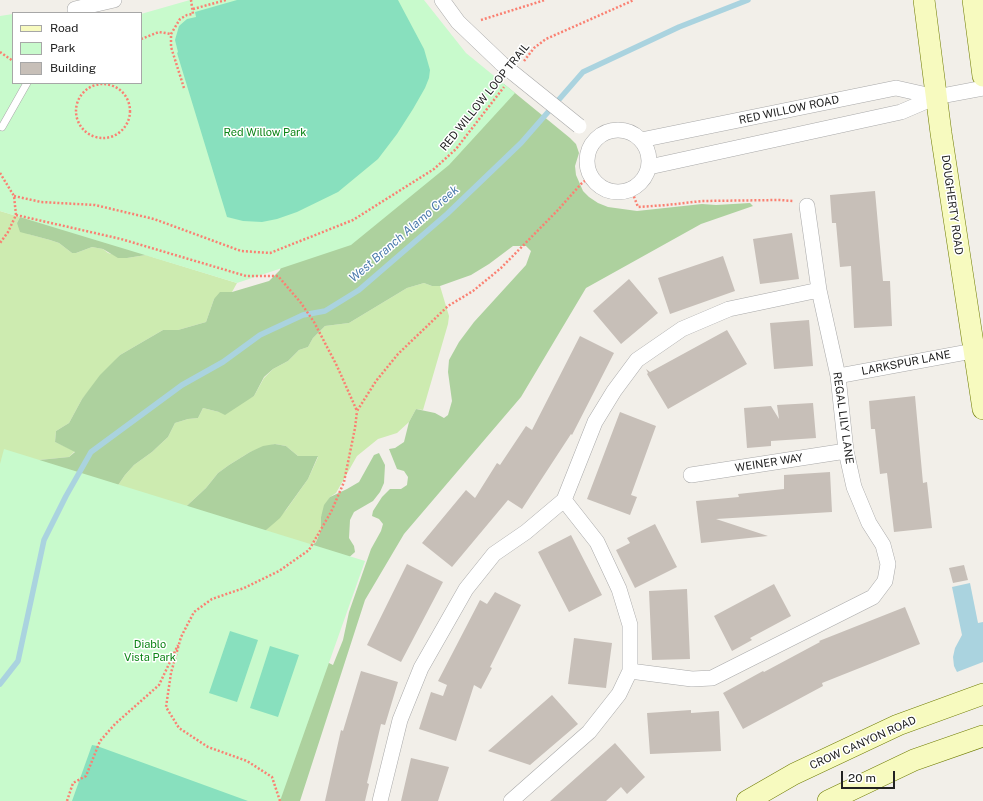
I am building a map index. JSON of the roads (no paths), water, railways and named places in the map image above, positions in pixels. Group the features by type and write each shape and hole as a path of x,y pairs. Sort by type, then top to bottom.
{"main road":[{"name":"DOUGHERTY ROAD","path":"924,0 936,97 973,351 983,409"},
{"path":"973,0 983,76"},
{"name":"CROW CANYON ROAD","path":"747,801 794,774 898,724 983,694"},
{"path":"828,801 914,760 983,736"}],"street":[{"path":"74,11 114,0"},
{"path":"442,0 458,22 502,64 596,138"},
{"name":"RED WILLOW ROAD","path":"642,140 896,88 936,97"},
{"name":"RED WILLOW ROAD","path":"649,167 901,112 936,97 983,88"},
{"path":"610,130 619,130 635,134 642,140 648,153 649,167 646,176 639,184 632,189 622,192 613,192 596,184 588,169 587,160 591,145 596,138 610,130"},
{"name":"REGAL LILY LANE","path":"630,671 692,679 712,678 873,597 885,582 888,564 883,545 869,523 854,487 846,451 838,376 819,290 808,206"},
{"path":"380,801 400,720 422,668 466,589 494,554 526,532 564,500 595,422 614,391 638,360 682,329 729,309 819,290"},
{"name":"LARKSPUR LANE","path":"838,376 973,351"},
{"name":"WEINER WAY","path":"691,474 846,451"},
{"path":"511,801 589,732 619,694 630,671 630,625 619,589 597,542 564,500"}],"lane":[{"path":"2,127 26,84"}],"water":[{"path":"970,583 978,623 983,622 983,662 957,672 954,666 953,657 955,648 962,635 952,587"}],"waterway":[{"name":"West Branch Alamo Creek","path":"0,684 18,661 44,540 66,496 91,452 182,385 223,362 260,335 303,315 325,311 359,290 447,214 521,143 583,72 679,27 748,0"}],"park label":[{"name":"Red Willow Park","path":"265,133"},
{"name":"Diablo Vista Park","path":"150,651"}]}
